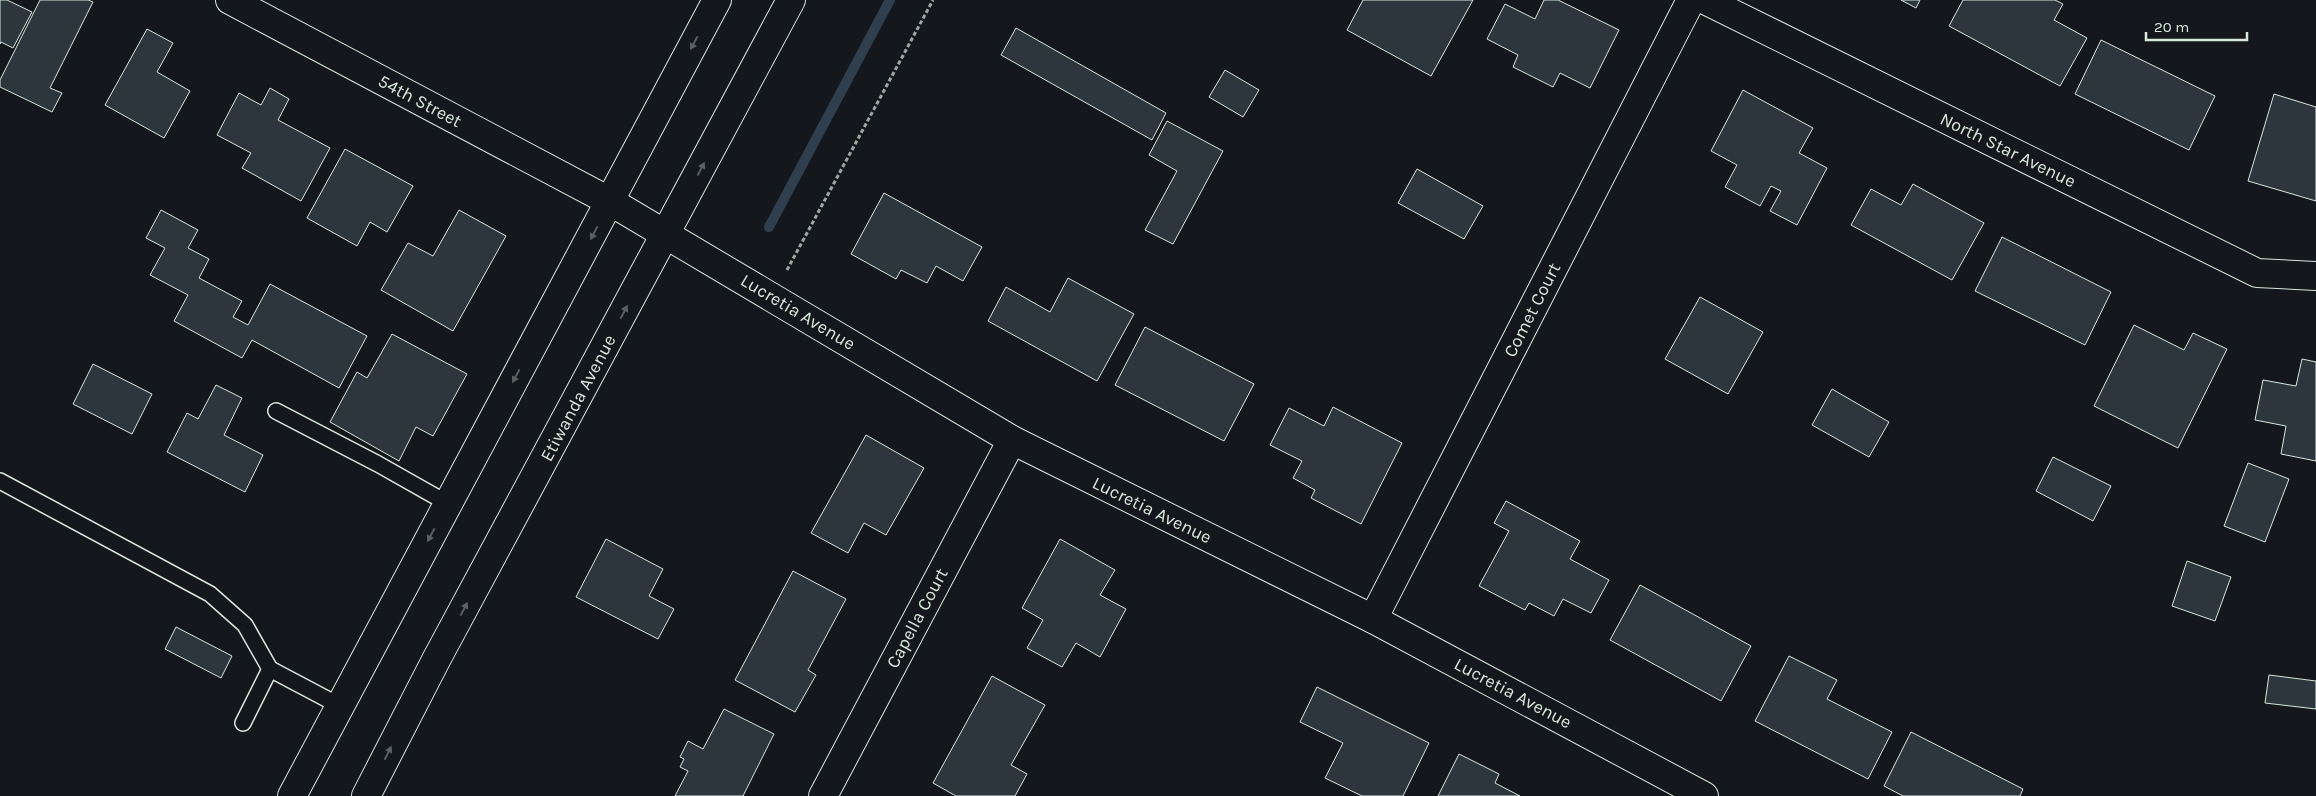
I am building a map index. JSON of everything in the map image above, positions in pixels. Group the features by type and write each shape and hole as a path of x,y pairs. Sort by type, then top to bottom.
{"street":[{"name":"54th Street","path":"230,0 611,202"},
{"path":"292,796 447,503 611,202 717,0"},
{"name":"Etiwanda Avenue","path":"366,796 436,660 791,0"},
{"name":"Comet Court","path":"1373,619 1691,0"},
{"name":"North Star Avenue","path":"1705,0 2257,273 2316,276"},
{"name":"Lucretia Avenue","path":"611,202 1012,440 1373,619 1704,796"},
{"name":"Capella Court","path":"823,796 1012,440"}],"lane":[{"path":"276,411 378,464 447,503"},
{"path":"0,482 210,594 245,625 270,669 340,706"},
{"path":"244,722 270,669"}],"path":[{"path":"771,296 933,0"}],"building":[{"path":"0,0 7,0 32,12 13,48 1,42 0,44"},
{"path":"40,0 88,0 93,2 50,88 62,93 52,112 0,87 0,80"},
{"path":"1363,0 1473,0 1431,76 1347,30"},
{"path":"1544,0 1558,0 1619,30 1590,88 1560,73 1553,87 1513,67 1518,55 1487,39 1505,4 1535,19"},
{"path":"1901,0 1920,0 1916,8"},
{"path":"1963,0 2055,0 2063,4 2054,20 2087,38 2060,86 1949,26"},
{"path":"1016,28 1166,113 1152,140 1001,55"},
{"path":"147,29 173,43 157,72 190,91 164,138 105,105"},
{"path":"2101,40 2215,96 2189,150 2075,94"},
{"path":"1225,70 1259,90 1243,117 1209,97"},
{"path":"270,88 289,99 278,120 330,148 301,201 242,168 251,153 217,135 239,93 261,105"},
{"path":"1743,90 1813,128 1799,153 1827,168 1797,225 1770,211 1781,191 1771,186 1760,206 1725,187 1737,165 1711,151"},
{"path":"2274,94 2316,107 2316,201 2248,181"},
{"path":"1167,121 1223,151 1173,244 1145,230 1177,171 1149,155"},
{"path":"345,149 413,186 387,232 370,222 357,246 307,218"},
{"path":"1417,169 1483,206 1464,239 1398,203"},
{"path":"1913,184 1984,223 1952,280 1851,225 1871,189 1901,205"},
{"path":"884,193 982,247 963,281 936,266 927,283 901,270 896,279 851,254"},
{"path":"161,210 198,230 188,248 209,259 199,278 242,301 233,317 248,325 270,284 367,336 339,388 252,340 242,358 174,321 188,295 150,275 165,248 146,238"},
{"path":"459,210 506,236 453,331 381,290 408,243 433,256"},
{"path":"2002,237 2111,292 2085,345 1975,291"},
{"path":"1068,278 1134,314 1097,381 988,321 1006,287 1050,312"},
{"path":"1700,297 1763,332 1728,394 1665,359"},
{"path":"2134,325 2184,350 2193,333 2227,349 2178,448 2094,406"},
{"path":"1145,327 1254,384 1224,441 1115,385"},
{"path":"392,334 467,374 433,436 416,427 399,461 330,422 357,372 367,378"},
{"path":"2302,359 2316,362 2316,461 2281,454 2286,426 2255,420 2263,380 2296,386"},
{"path":"93,364 152,394 132,434 73,404"},
{"path":"216,385 242,398 224,435 263,455 245,492 167,452 187,413 198,419"},
{"path":"1832,389 1889,422 1869,457 1812,425"},
{"path":"1333,407 1402,443 1361,524 1311,498 1315,490 1293,478 1302,461 1270,445 1289,408 1324,426"},
{"path":"866,435 924,468 886,535 864,523 848,553 811,533"},
{"path":"2053,457 2111,486 2093,521 2036,491"},
{"path":"2248,463 2289,479 2265,542 2224,526"},
{"path":"1506,501 1580,541 1570,559 1609,580 1591,613 1563,599 1554,616 1529,603 1525,610 1479,586 1509,531 1494,523"},
{"path":"606,539 663,569 649,596 674,609 658,639 576,597"},
{"path":"1060,539 1115,570 1100,595 1126,609 1100,657 1076,643 1062,667 1027,648 1043,620 1022,608"},
{"path":"2187,561 2231,577 2215,621 2172,606"},
{"path":"793,571 846,599 808,670 816,675 795,712 735,680"},
{"path":"1640,585 1751,646 1721,701 1610,640"},
{"path":"176,627 232,656 221,678 165,649"},
{"path":"1789,656 1837,680 1827,699 1892,732 1868,779 1755,721"},
{"path":"2269,675 2316,681 2316,709 2265,703"},
{"path":"992,676 1045,705 1011,765 1027,774 1015,796 956,796 933,783"},
{"path":"1317,687 1429,743 1403,796 1362,796 1325,778 1343,743 1300,722"},
{"path":"724,709 774,734 743,796 675,796 688,771 680,767 684,759 680,757 688,741 703,749"},
{"path":"1911,732 2023,789 2020,796 1903,796 1884,786"},
{"path":"1459,754 1499,774 1495,783 1520,796 1438,796"}],"waterway":[{"path":"769,227 890,0"}]}
